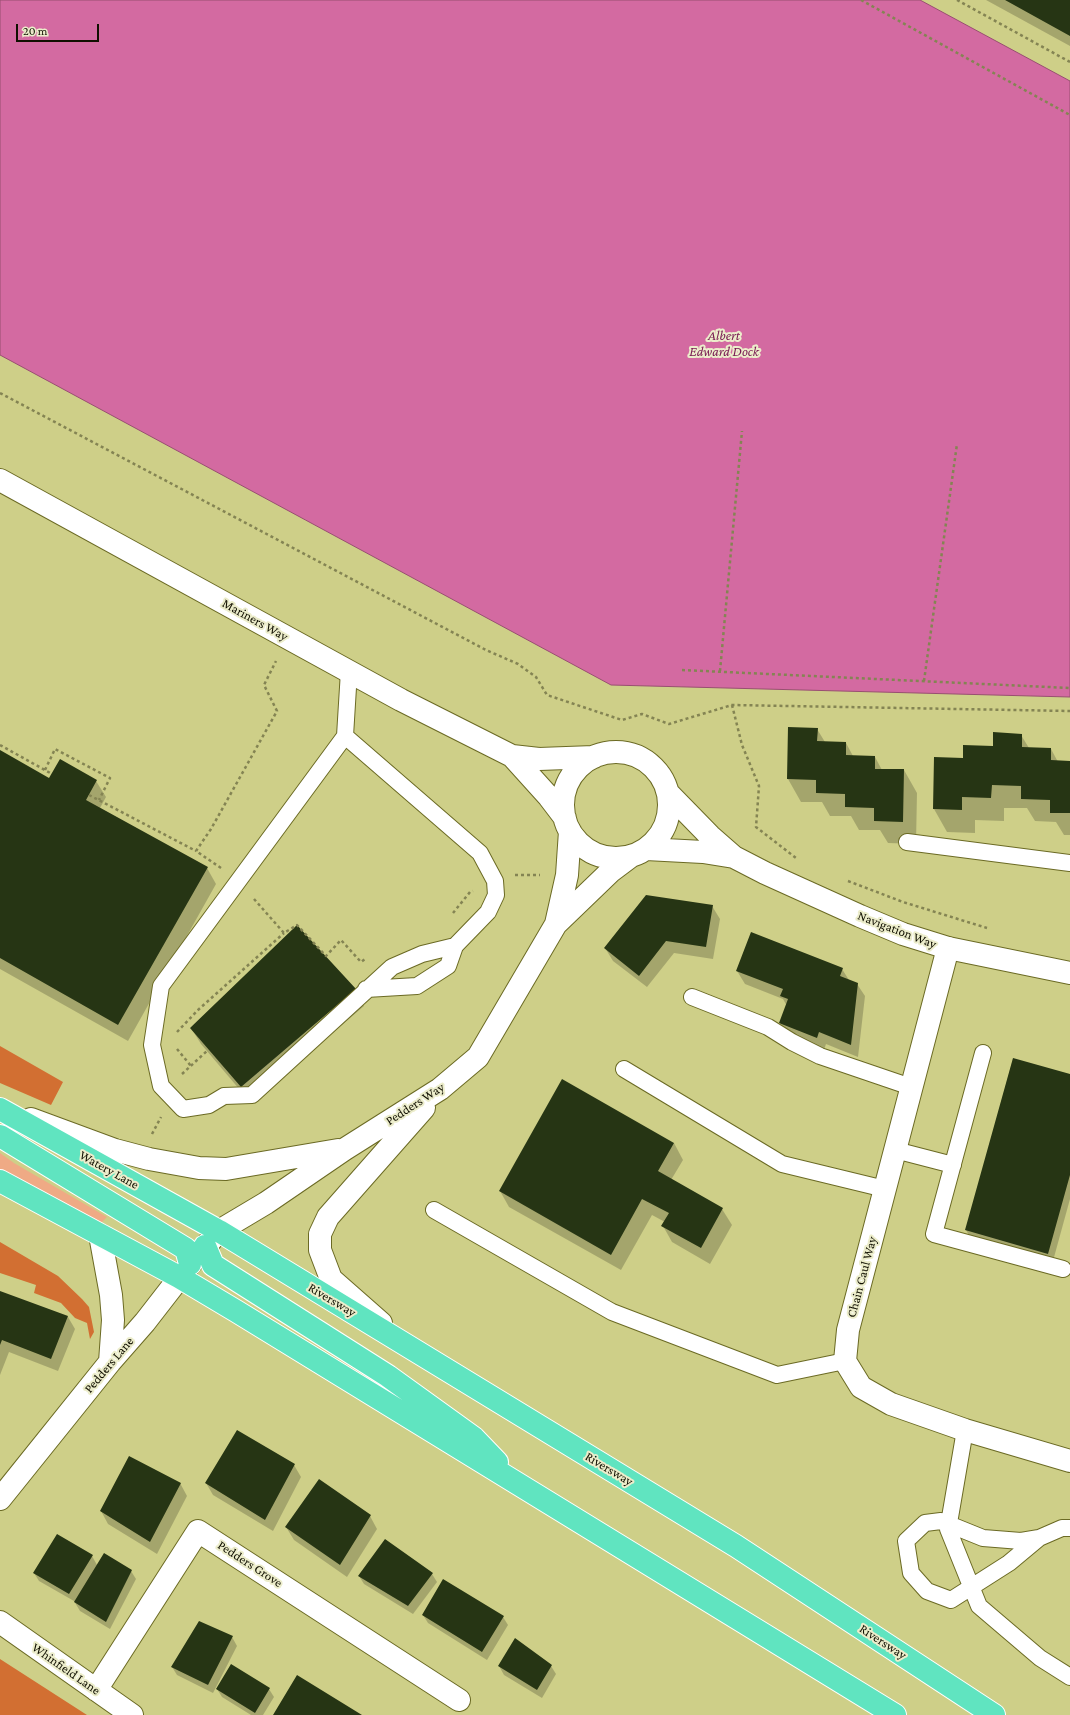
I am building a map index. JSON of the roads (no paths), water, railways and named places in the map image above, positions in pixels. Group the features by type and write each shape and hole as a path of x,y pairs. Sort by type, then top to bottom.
{"highway":[{"name":"Watery Lane","path":"0,1108 212,1239"},
{"path":"0,1136 186,1249 185,1270"},
{"path":"0,1181 100,1235 185,1270 519,1484 896,1715"},
{"name":"Riversway","path":"212,1239 409,1347 736,1546 994,1715"},
{"path":"212,1239 213,1265 407,1389 474,1438 519,1484"}],"street":[{"name":"Mariners Way","path":"0,480 401,700 512,756 538,759 594,757"},
{"path":"609,752 624,753 639,757 652,766 662,778 668,793 669,809 666,825 658,839 638,853 613,858 596,854 581,845 567,824 564,800 568,782 579,767 594,757 609,752"},
{"name":"Mariners Way","path":"512,756 549,797 567,824"},
{"name":"Navigation Way","path":"668,793 710,836 734,857 765,874 903,934 948,948 1070,973"},
{"name":"Pedders Way","path":"556,924 567,875 567,824"},
{"name":"Navigation Way","path":"638,853 703,852 734,857"},
{"name":"Pedders Way","path":"212,1239 345,1149 440,1089 478,1057 556,924 610,872 638,853"},
{"name":"Chain Caul Way","path":"845,1361 848,1330 948,948"},
{"path":"409,1347 331,1279 320,1250 320,1234 328,1217 440,1089"},
{"path":"0,1108 115,1150 149,1159 199,1168 226,1169 345,1149"},
{"path":"100,1235 111,1295 112,1320 110,1362"},
{"name":"Pedders Lane","path":"0,1499 110,1362 145,1322 185,1270 212,1239"},
{"path":"845,1361 861,1387 885,1401 966,1430 1070,1460"},
{"name":"Pedders Grove","path":"96,1690 198,1531 459,1700"},
{"name":"Whinfield Lane","path":"0,1622 132,1715"}],"lane":[{"path":"349,671 345,736 161,986 152,1045 161,1086 183,1109 209,1105 224,1096 252,1095 366,989 392,967 422,954 455,946"},
{"path":"345,736 480,853 495,881 496,895 488,912 455,946 448,966 417,986 366,989"},
{"path":"907,842 1070,863"},
{"path":"692,997 768,1027 792,1042 820,1056 912,1087"},
{"path":"983,1053 934,1234 1063,1269"},
{"path":"624,1069 782,1164 885,1189"},
{"path":"895,1150 953,1165"},
{"path":"434,1210 612,1312 777,1375 845,1361"},
{"path":"966,1430 948,1529 972,1587 980,1606 1040,1658 1070,1677"},
{"path":"1039,1538 1009,1563 951,1600 927,1591 911,1573 906,1541 925,1524 941,1521 949,1523 982,1538 1021,1541 1039,1538 1062,1528 1070,1528"}],"water":[{"name":"Albert Edward Dock","path":"0,0 920,0 1070,81 1070,697 611,685 0,355"}]}
